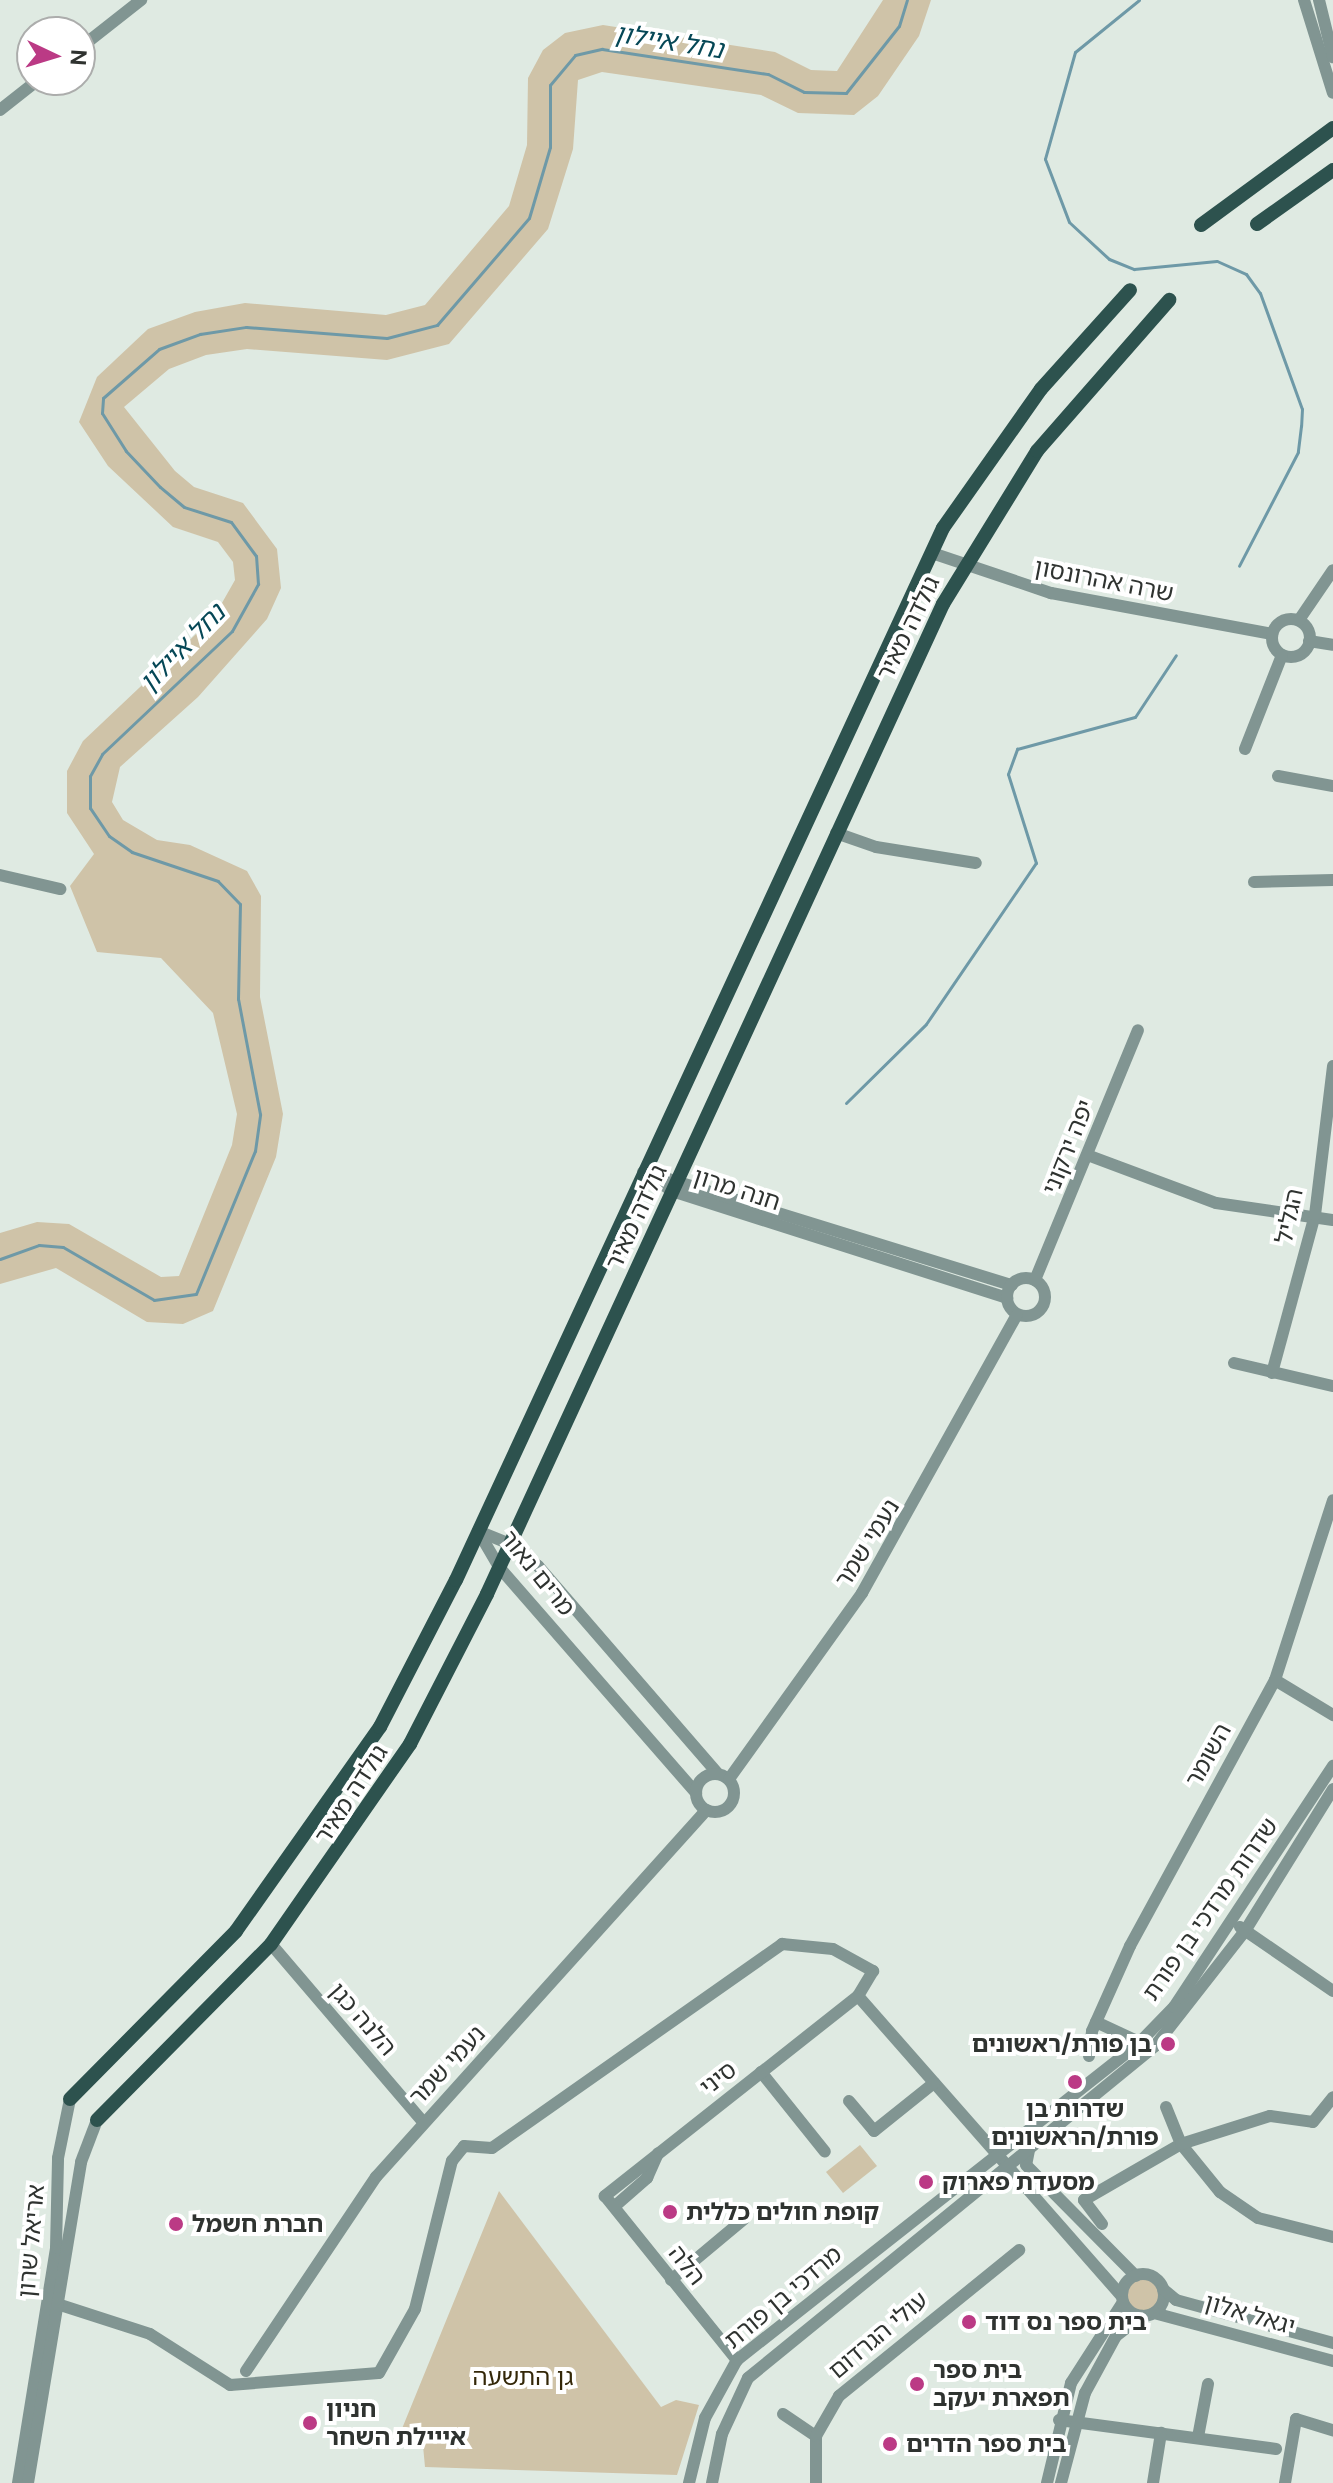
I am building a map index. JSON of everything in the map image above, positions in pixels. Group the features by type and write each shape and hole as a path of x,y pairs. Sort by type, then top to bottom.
{"main road":[{"path":"1201,225 1333,128"},
{"path":"1257,224 1333,170"},
{"name":"גולדה מאיר","path":"70,2099 192,1980 296,1855 380,1727 478,1531 932,553 1017,420 1130,290"},
{"name":"גולדה מאיר","path":"97,2120 271,1944 387,1782 510,1544 836,833 963,567 1067,411 1169,300"}],"street":[{"path":"96,35 141,0"},
{"path":"1304,0 1333,93"},
{"path":"1319,0 1333,57"},
{"path":"0,110 18,96"},
{"name":"שרה אהרונסון","path":"932,553 963,567 1051,593 1272,634"},
{"path":"1299,620 1333,570"},
{"path":"1245,749 1282,655 1272,634 1285,619 1299,620"},
{"path":"1299,620 1309,641"},
{"path":"1282,655 1297,656 1309,641"},
{"path":"1309,641 1333,645"},
{"path":"1278,776 1333,786"},
{"path":"836,833 876,847 976,863"},
{"path":"0,875 60,889"},
{"path":"1254,882 1333,880"},
{"name":"יפה ירקוני","path":"1035,1280 1090,1156 1138,1030"},
{"name":"הגליל","path":"1272,1373 1315,1215 1333,1066"},
{"path":"1090,1156 1216,1203 1333,1220"},
{"name":"חנה מרון","path":"643,1172 1009,1292"},
{"path":"1035,1280 1045,1291 1044,1306 1032,1316 1017,1315 1009,1292 1035,1280"},
{"name":"נעמי שמר","path":"729,1779 862,1593 1017,1315"},
{"path":"1234,1363 1333,1386"},
{"name":"השומר","path":"1089,2056 1096,2022 1168,1871 1275,1680 1333,1500"},
{"name":"מרים נאור","path":"478,1531 510,1544 717,1773"},
{"name":"מרים נאור","path":"478,1531 499,1567 696,1793"},
{"path":"1275,1680 1333,1715"},
{"name":"שדרות מרדכי בן פורת","path":"1000,2159 1139,2042 1174,2007 1333,1766"},
{"path":"717,1773 729,1779 730,1805 706,1810 696,1793 703,1778 717,1773"},
{"name":"שדרות מרדכי בן פורת","path":"1000,2159 1030,2144 1155,2046 1245,1931 1333,1789"},
{"name":"נעמי שמר","path":"246,2371 322,2249 423,2122 590,1947 706,1810"},
{"path":"1232,1922 1333,1991"},
{"name":"הלנה כגן","path":"271,1944 423,2122"},
{"path":"52,2302 178,2347 230,2385 379,2373 415,2309 452,2161 464,2146 492,2148 782,1944 833,1949 873,1971 858,1996 1000,2159 1072,2236 1123,2299 1148,2314"},
{"name":"סיני","path":"605,2196 858,1996"},
{"path":"1096,2022 1139,2042"},
{"path":"761,2072 825,2152"},
{"path":"849,2101 874,2131 934,2083"},
{"path":"1072,2236 1087,2203 1181,2144 1270,2116 1313,2122 1333,2097"},
{"name":"אריאל שרון","path":"28,2483 52,2302 70,2099"},
{"path":"1166,2107 1181,2144 1220,2192 1258,2218 1333,2237"},
{"name":"אריאל שרון","path":"18,2483 81,2162 97,2120"},
{"path":"1030,2144 1026,2165 1077,2221 1136,2276 1071,2383 1059,2420 1047,2483"},
{"path":"615,2206 647,2178 658,2153"},
{"path":"712,2483 722,2434 748,2378 1000,2159"},
{"name":"מרדכי בן פורת","path":"689,2483 705,2418 737,2360 1000,2159"},
{"name":"הלה","path":"605,2196 737,2360"},
{"path":"1087,2203 1102,2224"},
{"path":"671,2280 744,2219"},
{"name":"עולי הגרדום","path":"816,2483 816,2436 839,2396 1019,2250"},
{"name":"יגאל אלון","path":"1136,2276 1149,2275 1176,2300 1333,2343"},
{"path":"1061,2483 1076,2424 1109,2346 1148,2314 1163,2289"},
{"name":"יגאל אלון","path":"1148,2314 1333,2361"},
{"path":"1198,2437 1208,2384"},
{"path":"783,2414 816,2436"},
{"path":"1285,2483 1296,2419 1333,2430"},
{"path":"1059,2420 1276,2449"},
{"path":"1153,2483 1161,2433"}],"green space":[{"path":"883,0 931,0 919,36 878,96 854,115 798,113 761,95 602,72 578,80 573,149 548,229 449,344 387,360 247,349 206,355 169,369 124,407 175,471 194,487 243,503 277,549 281,588 267,619 198,697 120,767 112,802 123,820 157,840 190,845 247,871 261,896 260,997 283,1114 276,1157 213,1311 183,1324 147,1322 56,1268 0,1284 0,1233 37,1222 69,1224 161,1277 179,1276 232,1145 237,1114 213,1013 161,958 97,952 70,886 94,854 67,813 67,771 83,741 214,617 235,580 233,562 218,542 173,527 108,466 79,422 97,377 148,329 195,312 245,303 386,315 425,305 509,206 527,145 528,78 543,50 565,33 603,25 775,52 811,70 837,71"},
{"path":"860,2145 877,2166 843,2193 826,2172"},
{"name":"גן התשעה","path":"499,2191 661,2407 676,2400 699,2405 677,2475 425,2467 422,2435 399,2436"},
{"path":"1143,2278 1155,2283 1160,2295 1155,2307 1143,2312 1131,2307 1126,2295 1131,2283"}],"waterway":[{"name":"נחל איילון","path":"0,1259 39,1245 63,1247 154,1300 196,1294 255,1151 260,1114 238,999 240,904 218,881 132,852 109,836 90,808 90,776 102,754 232,631 258,584 256,556 231,522 184,507 160,487 126,451 102,413 103,398 159,349 200,334 246,327 387,338 437,325 529,218 550,147 550,85 575,55 602,49 768,74 804,92 846,93 899,26 907,0"},
{"path":"1139,0 1075,52 1045,159 1069,222 1109,259 1134,269 1217,261 1246,274 1260,293 1302,409 1301,426 1298,452 1239,566"},
{"path":"846,1103 926,1024 1036,863 1008,774 1017,749 1135,717 1176,655"}],"place":[{"name":"בן פורת/ראשונים","path":"1168,2044"},
{"name":"שדרות בן פורת/הראשונים","path":"1075,2082"},
{"name":"מסעדת פארוק","path":"926,2182"},
{"name":"קופת חולים כללית","path":"670,2212"},
{"name":"חברת חשמל","path":"176,2224"},
{"name":"בית ספר נס דוד","path":"969,2322"},
{"name":"בית ספר תפארת יעקב","path":"917,2384"},
{"name":"חניון אייילת השחר","path":"310,2423"},
{"name":"בית ספר הדרים","path":"890,2444"}]}
